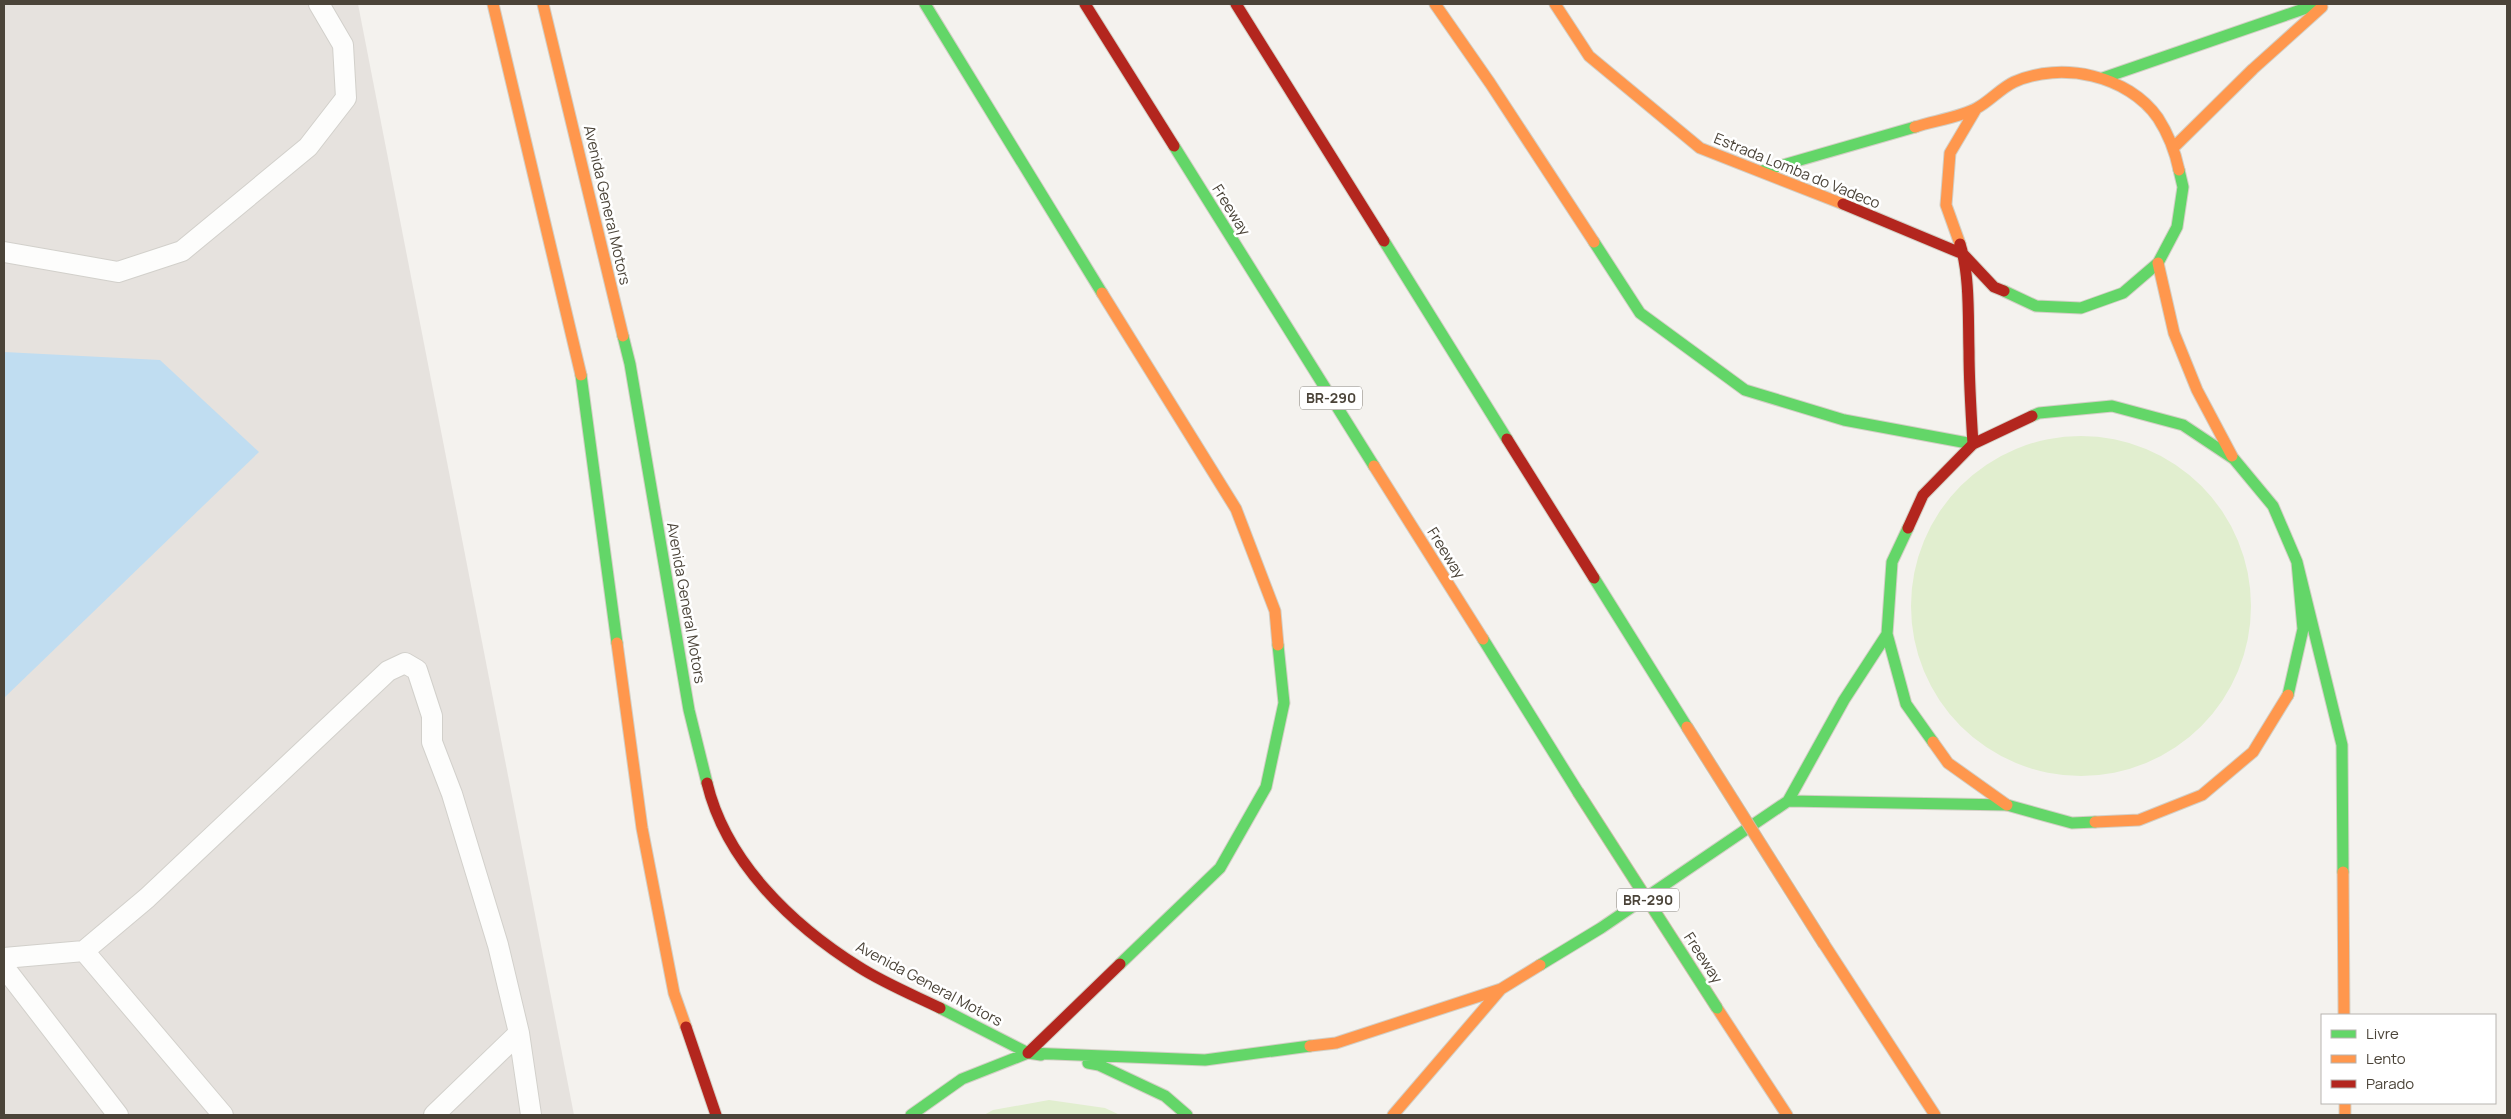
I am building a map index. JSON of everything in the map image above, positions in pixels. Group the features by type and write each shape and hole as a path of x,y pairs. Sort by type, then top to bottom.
{"main road":[{"path":"493,4 580,366 642,828 674,993 716,1115"},
{"name":"Avenida General Motors","path":"543,4 630,364 689,710 711,801 743,862 792,918 859,967 1028,1053"},
{"path":"912,1115 962,1079 1028,1053 1220,868 1266,787 1284,703 1275,611 1236,509 950,48 925,4"},
{"name":"Freeway","path":"1085,4 1578,792 1787,1115"},
{"path":"1236,4 1687,727 1935,1115"},
{"path":"1435,4 1490,83 1640,313 1745,390 1844,420 1973,444"},
{"name":"Estrada Lomba do Vadeco","path":"1555,4 1589,56 1700,148 1963,254"},
{"path":"2103,78 2318,4"},
{"path":"2174,147 2253,70 2326,4"},
{"path":"1762,172 1976,109 2014,82 2058,71 2103,78 2133,94 2157,117 2174,147 2183,187 2177,227 2158,264 2123,294 2081,308 2036,306 1994,287 1963,254"},
{"path":"1973,444 1969,388 1968,314 1963,254 1946,205 1950,153 1976,109"},
{"path":"2158,264 2174,333 2197,390 2234,459 2273,506 2297,562 2342,744 2344,1014"},
{"path":"2007,805 1948,763 1906,704 1887,634 1892,562 1923,495 1973,444 2039,413 2112,406 2183,425 2234,459"},
{"path":"1788,801 2007,805 2072,823 2139,820 2202,795 2253,752 2288,695 2303,629 2297,562"},
{"path":"1028,1053 1205,1060 1336,1043 1501,989 1601,928 1788,801 1844,700 1887,634"},
{"path":"1393,1115 1501,989"},
{"path":"1028,1053 1099,1065 1165,1096 1187,1115"}],"lane":[{"path":"4,252 118,272 182,252 308,147 346,98 343,45 319,4"},
{"path":"4,958 84,951 147,898 388,671 404,663 417,670 432,716 432,742 468,844 498,945 519,1032 531,1115"},
{"path":"84,951 223,1115"},
{"path":"4,967 118,1115"},
{"path":"434,1115 519,1032"}],"shaded area":[{"path":"4,4 358,4 574,1115 4,1115"}],"green space":[{"path":"2081,436 2114,439 2146,449 2176,465 2201,486 2222,511 2238,541 2248,573 2251,606 2248,639 2238,671 2222,701 2201,726 2176,747 2146,763 2114,773 2081,776 2048,773 2016,763 1986,747 1961,726 1940,701 1924,671 1914,639 1911,606 1914,573 1924,541 1940,511 1961,486 1986,465 2016,449 2048,439"},
{"path":"1049,1100 1105,1108 1120,1115 984,1115 993,1110"}],"water":[{"path":"4,352 160,360 259,452 4,698"}],"traffic: fast":[{"path":"925,4 1102,293"},
{"path":"2103,78 2318,4"},
{"path":"1762,171 1915,127"},
{"path":"1174,146 1374,466"},
{"path":"2004,291 2036,306 2081,308 2123,293 2158,263 2177,227 2183,187 2179,170"},
{"path":"1384,241 1507,439"},
{"path":"1594,242 1640,313 1745,390 1844,420 1973,444"},
{"path":"623,336 630,364 689,710 707,783"},
{"path":"581,375 617,643"},
{"path":"2032,416 2039,413 2112,406 2183,425 2234,459 2273,506 2297,562 2303,629 2288,695"},
{"path":"1908,528 1892,562 1887,634 1906,704 1933,742"},
{"path":"2297,562 2342,745 2343,872"},
{"path":"1594,578 1687,727"},
{"path":"1540,965 1601,928 1788,801 1844,700 1887,634"},
{"path":"1483,639 1578,792"},
{"path":"1120,964 1220,868 1266,787 1284,703 1278,645"},
{"path":"1578,792 1717,1008"},
{"path":"1788,801 2007,805 2072,823 2095,822"},
{"path":"940,1008 1028,1053 1205,1060 1310,1046"},
{"path":"911,1115 962,1079 1028,1053 1041,1055"},
{"path":"1088,1063 1099,1065 1165,1096 1187,1115"}],"traffic: slow":[{"path":"493,4 581,375"},
{"path":"543,4 623,336"},
{"path":"1435,4 1490,83 1594,242"},
{"path":"1555,4 1589,56 1700,148 1843,204"},
{"path":"2174,147 2253,69 2322,7"},
{"path":"1915,127 1970,111 1982,105 2014,82 2032,76 2052,73 2092,76 2112,82 2129,91 2145,103 2158,118 2165,131 2179,170"},
{"path":"1960,244 1946,205 1950,153 1976,109"},
{"path":"2158,263 2174,333 2197,390 2232,456"},
{"path":"1102,293 1236,509 1275,611 1278,645"},
{"path":"1374,466 1483,639"},
{"path":"617,643 642,828 674,993 686,1027"},
{"path":"2095,822 2139,820 2202,795 2253,752 2288,695"},
{"path":"1687,727 1824,944"},
{"path":"1933,742 1948,763 2007,805"},
{"path":"2343,872 2344,1014"},
{"path":"1824,944 1935,1115"},
{"path":"1310,1046 1336,1043 1501,989 1540,965"},
{"path":"1393,1115 1501,989"},
{"path":"1717,1008 1787,1115"},
{"path":"2345,1104 2345,1115"}],"traffic: jam":[{"path":"1085,4 1174,146"},
{"path":"1236,4 1384,241"},
{"path":"1843,204 1963,254 1994,287 2004,291"},
{"path":"1960,244 1967,283 1973,444"},
{"path":"1908,528 1923,495 1973,444 2032,416"},
{"path":"1507,439 1594,578"},
{"path":"707,783 716,812 729,839 746,865 786,911 810,932 859,967 888,984 940,1008"},
{"path":"1028,1053 1120,964"},
{"path":"686,1027 716,1115"}]}
